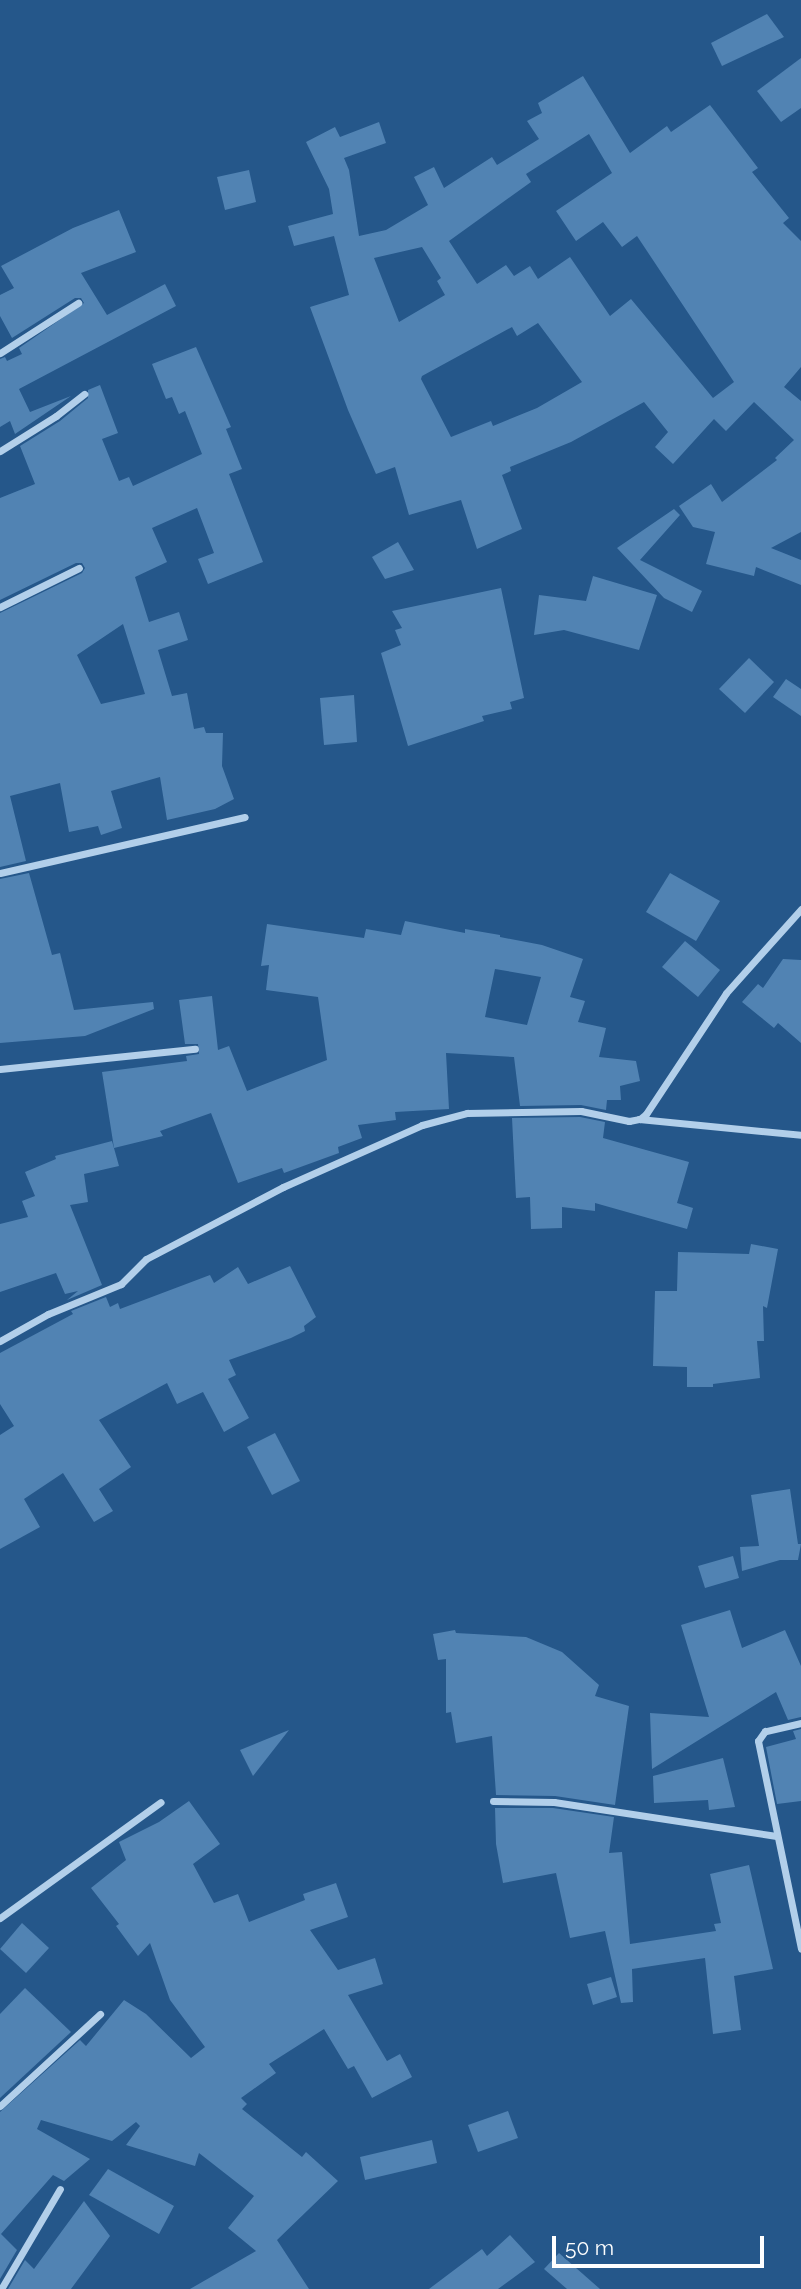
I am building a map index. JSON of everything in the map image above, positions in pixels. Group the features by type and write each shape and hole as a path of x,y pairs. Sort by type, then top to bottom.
{"street":[{"path":"0,353 78,303"},
{"path":"0,451 57,416 84,394"},
{"path":"0,607 79,568"},
{"path":"0,873 245,817"},
{"path":"639,1119 646,1114 726,993 801,909"},
{"path":"0,1069 195,1049"},
{"path":"0,1341 48,1314 114,1288 129,1279 140,1262 212,1223 422,1125 467,1113 581,1111 629,1121 639,1119 801,1135"},
{"path":"801,1723 765,1731 758,1741 801,1949"},
{"path":"494,1801 554,1802 776,1836"},
{"path":"0,1918 161,1802"},
{"path":"0,2106 100,2014"},
{"path":"1,2289 61,2189"}],"building":[{"path":"767,14 784,37 722,66 711,43"},
{"path":"801,58 801,108 781,122 757,91"},
{"path":"583,76 630,153 667,126 671,132 710,105 758,168 752,172 789,218 783,223 801,241 801,367 784,387 801,401 801,532 771,548 801,560 801,585 756,567 754,576 706,564 715,532 693,527 679,506 711,484 722,502 777,460 775,458 794,440 754,402 726,431 714,419 673,464 655,447 668,432 644,402 571,442 510,467 511,471 502,475 522,529 477,549 461,500 409,515 395,467 376,474 348,410 310,307 349,295 334,236 294,246 288,226 333,214 329,189 306,142 335,127 340,137 379,122 386,143 344,158 349,170 359,236 386,230 428,205 414,177 434,167 444,188 492,157 497,165 539,139 527,121 542,113 538,103","holes":["589,134 612,173 556,211 576,241 603,222 622,247 637,236 734,382 713,398 631,299 610,316 570,257 538,279 530,266 514,276 506,265 477,284 449,241 531,182 526,174","422,247 441,278 437,281 445,295 399,322 374,258","538,323 582,382 537,408 493,426 491,421 451,437 421,379 422,376 512,327 517,336"]},
{"path":"249,170 256,202 225,210 217,177"},
{"path":"119,210 136,252 81,273 107,315 165,284 176,306 19,389 30,412 71,396 15,434 10,421 0,427 0,359 5,357 7,361 22,354 19,348 84,303 81,298 75,298 12,338 0,316 0,295 14,288 1,266 73,228"},
{"path":"196,347 231,427 226,429 242,469 229,474 263,562 208,584 198,559 214,553 197,508 152,528 167,562 135,577 149,622 179,612 188,640 158,650 172,696 187,693 194,729 204,727 206,733 223,733 222,766 234,799 215,809 167,820 160,777 111,791 122,828 101,835 98,826 69,832 60,783 10,796 26,861 0,867 0,613 82,573 85,568 82,563 76,563 0,600 0,498 35,484 20,446 60,421 88,398 88,390 100,385 118,433 102,439 119,481 129,477 133,486 202,454 185,411 179,414 172,397 166,399 152,364","holes":["123,624 145,694 101,704 77,655"]},
{"path":"674,509 680,515 640,560 702,591 692,612 664,598 617,548"},
{"path":"398,542 414,570 385,579 372,557"},
{"path":"593,576 657,595 639,650 564,630 534,635 539,595 586,601"},
{"path":"501,588 524,698 510,702 512,709 482,716 484,721 408,746 381,653 401,645 395,630 402,628 392,611"},
{"path":"749,658 774,682 745,713 719,689"},
{"path":"786,679 801,689 801,716 773,697"},
{"path":"354,695 357,742 324,745 320,698"},
{"path":"29,873 52,955 60,953 74,1010 153,1002 154,1009 85,1036 0,1043 0,879"},
{"path":"670,873 720,901 696,941 646,912"},
{"path":"405,921 465,933 465,929 500,935 583,959 570,997 585,1001 578,1022 606,1028 599,1057 636,1061 640,1081 620,1086 621,1100 607,1100 606,1110 581,1105 520,1106 514,1057 446,1053 449,1109 395,1112 396,1120 358,1125 362,1138 338,1147 339,1153 284,1173 282,1168 238,1183 211,1113 160,1131 163,1136 114,1148 102,1072 187,1061 186,1056 199,1054 198,1044 185,1044 179,1000 212,996 218,1050 229,1046 247,1091 327,1060 318,997 266,990 269,965 261,966 267,924 364,938 366,929 401,935","holes":["495,969 541,977 527,1025 485,1017"]},
{"path":"685,941 720,970 698,997 662,967"},
{"path":"783,959 801,960 801,1043 778,1023 774,1028 742,1002 758,984 763,988"},
{"path":"580,1117 605,1122 603,1138 689,1162 677,1203 693,1208 687,1229 595,1203 595,1211 562,1207 562,1228 531,1229 530,1197 516,1198 512,1118"},
{"path":"112,1141 119,1166 84,1174 88,1202 70,1205 102,1285 67,1300 78,1291 65,1294 56,1273 0,1292 0,1224 28,1217 22,1201 35,1196 25,1172 56,1159 55,1156"},
{"path":"751,1244 778,1249 767,1308 763,1306 764,1341 757,1341 760,1378 713,1384 713,1387 687,1387 687,1367 653,1366 655,1291 677,1291 678,1252 749,1254"},
{"path":"290,1266 316,1317 304,1326 305,1331 291,1338 229,1360 236,1375 228,1379 249,1418 224,1432 203,1392 177,1404 167,1383 99,1420 131,1467 99,1489 113,1511 94,1522 63,1473 24,1499 40,1527 0,1549 0,1435 14,1426 0,1404 0,1353 73,1314 71,1311 106,1297 110,1307 118,1303 120,1309 210,1275 214,1283 238,1267 248,1284"},
{"path":"275,1433 300,1481 272,1495 247,1447"},
{"path":"790,1489 798,1544 801,1544 798,1560 780,1560 742,1571 740,1547 759,1546 751,1495"},
{"path":"733,1556 739,1578 705,1588 698,1566"},
{"path":"730,1610 742,1648 785,1630 801,1666 801,1717 788,1720 776,1692 652,1769 650,1713 709,1717 681,1625"},
{"path":"455,1630 456,1633 526,1637 562,1652 599,1685 595,1696 629,1706 615,1805 555,1796 496,1795 492,1736 456,1743 451,1712 446,1713 446,1659 438,1660 433,1634"},
{"path":"801,1729 801,1801 777,1804 766,1747 796,1739 793,1731"},
{"path":"289,1730 253,1776 240,1750"},
{"path":"723,1758 735,1807 709,1810 708,1800 654,1803 653,1776"},
{"path":"189,1801 220,1844 193,1864 214,1903 238,1894 249,1922 305,1900 303,1894 336,1883 348,1917 310,1930 338,1970 375,1958 383,1984 348,1995 387,2061 400,2054 412,2077 372,2098 354,2066 348,2069 324,2029 269,2064 276,2073 241,2098 247,2104 242,2109 302,2157 306,2152 338,2181 277,2240 309,2289 190,2289 256,2251 228,2228 254,2196 199,2153 195,2166 126,2145 140,2126 136,2122 112,2141 41,2120 37,2129 90,2159 64,2181 53,2175 1,2234 17,2250 0,2279 0,2112 80,2040 86,2046 124,2000 146,2014 191,2058 205,2047 170,2000 150,1943 138,1956 116,1926 119,1924 91,1888 126,1860 119,1842 159,1822"},
{"path":"495,1808 553,1808 614,1817 609,1853 622,1852 630,1944 716,1931 714,1924 721,1923 710,1874 749,1865 773,1969 734,1976 741,2030 713,2034 705,1958 632,1969 633,2002 621,2003 605,1931 570,1938 556,1873 503,1883 496,1844"},
{"path":"22,1923 49,1948 26,1973 0,1949"},
{"path":"611,1977 617,1997 593,2005 587,1984"},
{"path":"25,1988 71,2032 0,2098 0,2014"},
{"path":"508,2111 518,2138 478,2152 468,2125"},
{"path":"432,2140 437,2163 365,2180 360,2157"},
{"path":"108,2169 174,2206 159,2234 89,2195"},
{"path":"84,2201 110,2236 71,2289 8,2289 25,2260 34,2269"},
{"path":"510,2235 535,2262 498,2289 429,2289 482,2249 487,2256"},
{"path":"559,2253 600,2289 567,2289 544,2269"}]}
